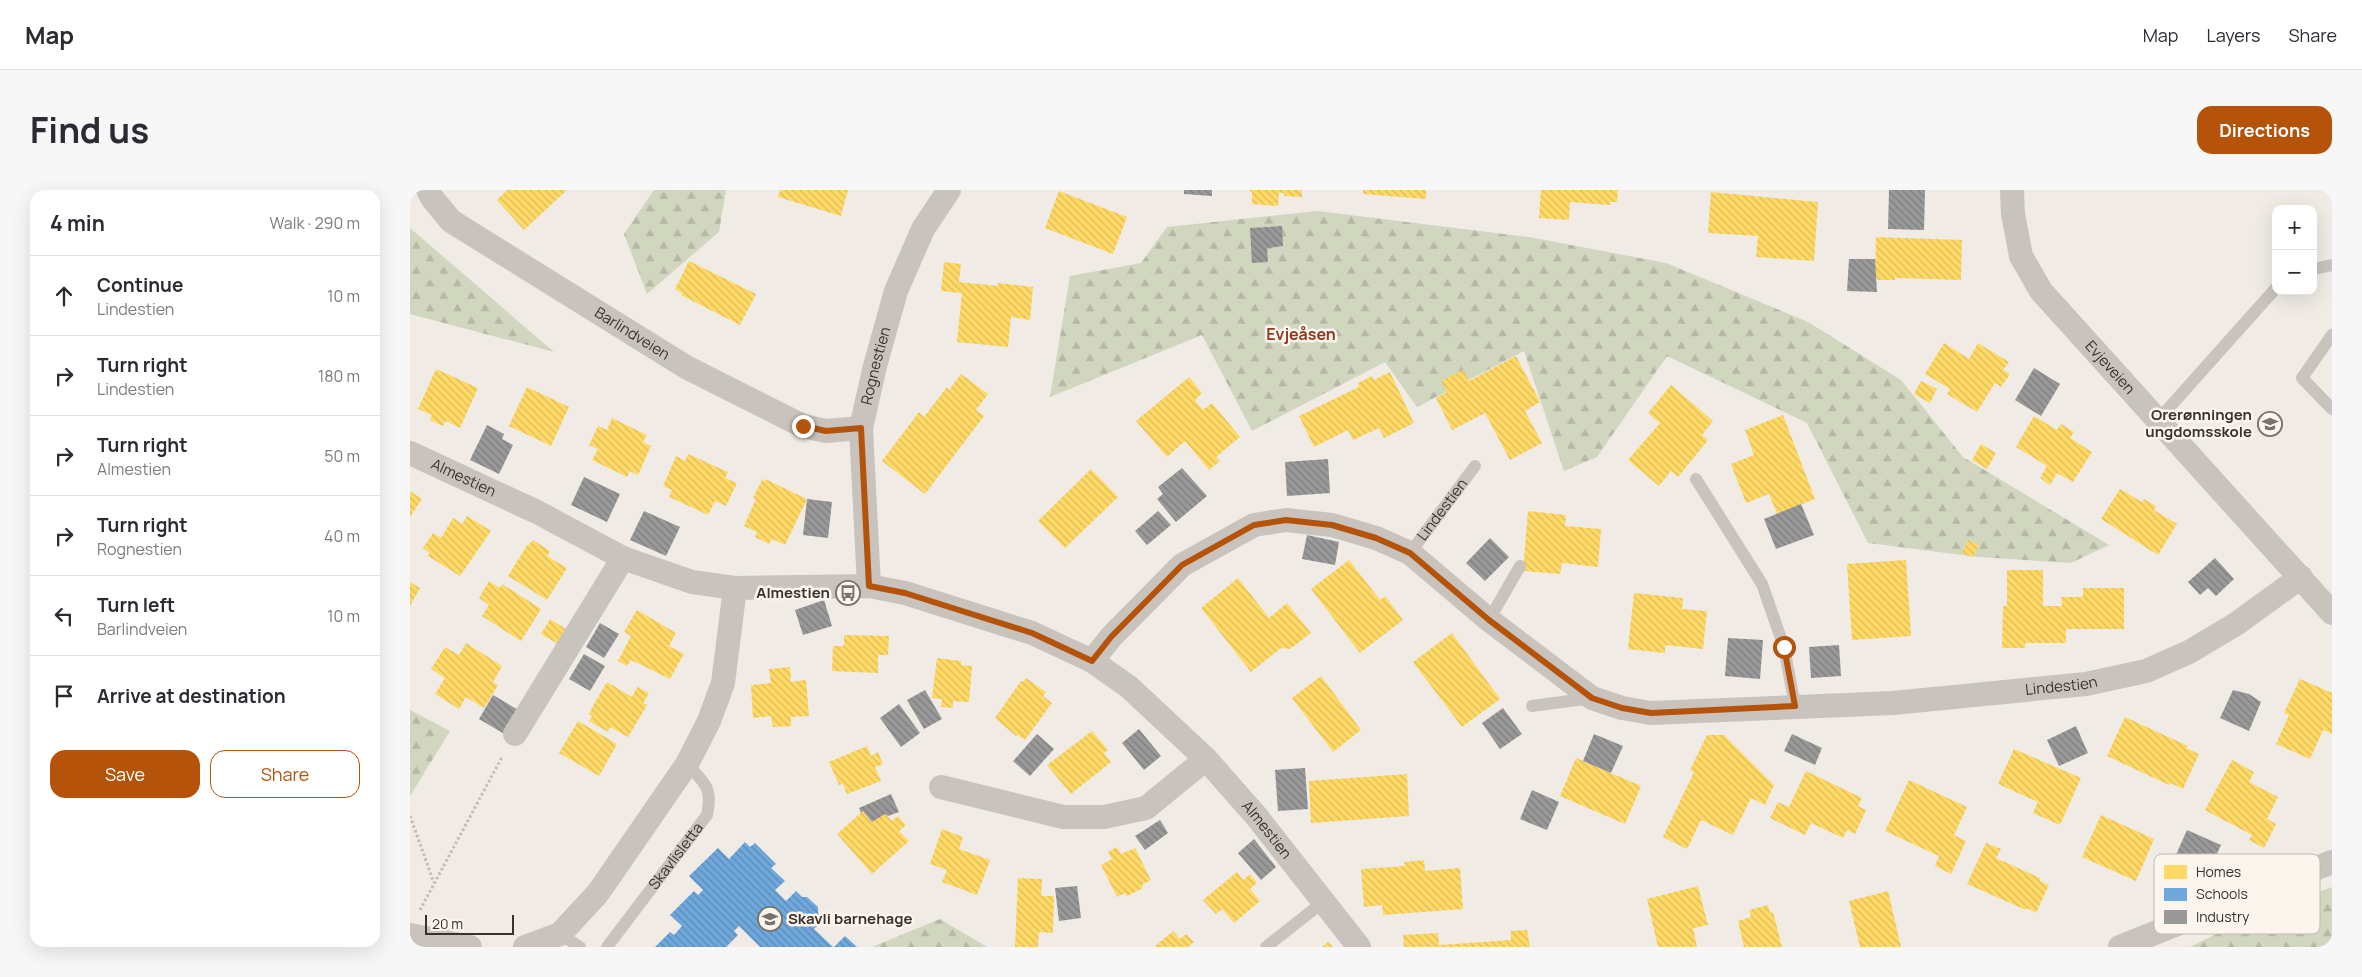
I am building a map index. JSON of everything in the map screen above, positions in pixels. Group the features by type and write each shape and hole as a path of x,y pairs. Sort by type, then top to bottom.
{"street":[{"name":"Barlindveien","path":"428,190 432,198 452,221 686,367 803,426 826,431 861,428"},
{"name":"Rognestien","path":"869,586 861,428 874,366 896,291 923,229 949,190"},
{"name":"Evjeveien","path":"2012,190 2021,256 2040,291 2159,419 2332,613"},
{"name":"Almestien","path":"410,453 537,512 623,558 692,582 735,588 869,586 905,593 1032,633 1092,661 1129,687 1206,759 1257,816 1359,947"},
{"name":"Lindestien","path":"1092,661 1111,637 1182,565 1254,525 1286,520 1332,525 1376,538 1410,553 1489,620 1592,698 1622,708 1651,713 1893,703 2086,684 2146,671 2189,652 2236,624 2301,577"},
{"path":"515,734 623,558"},
{"path":"525,947 560,934 598,893 687,764 709,721 723,684 735,588"},
{"path":"941,787 1063,817 1104,817 1146,808 1206,759"},
{"path":"2320,867 2332,862"},
{"path":"414,924 470,947"},
{"path":"2120,947 2154,933"}],"lane":[{"path":"2317,268 2332,265"},
{"path":"2159,419 2272,292"},
{"path":"2332,335 2302,378 2332,409"},
{"name":"Lindestien","path":"1410,553 1475,466"},
{"path":"1696,479 1762,584 1784,647 1795,706"},
{"path":"1489,620 1520,566"},
{"name":"Lindestien","path":"1532,706 1592,698"},
{"name":"Skavlisletta","path":"607,947 708,816 711,798 705,783 687,764"},
{"path":"1266,947 1323,902"},
{"path":"560,934 580,947"}],"path":[{"path":"414,924 515,734"},
{"path":"410,816 434,884"}],"green space":[{"path":"654,190 726,190 719,232 647,294 624,234"},
{"path":"1318,211 1529,237 1666,263 1808,322 1901,380 1963,457 2109,545 2071,563 1978,557 1868,543 1807,423 1667,356 1597,457 1564,471 1524,351 1417,407 1385,362 1252,431 1202,335 1050,397 1070,276 1141,263 1167,227"},
{"path":"410,228 554,352 410,314"},
{"path":"410,710 450,731 410,796"},
{"path":"2332,887 2332,947 2190,947 2216,934 2320,934 2320,891"},
{"path":"940,919 987,947 872,947"}],"building: Homes":[{"path":"507,190 567,190 524,230 497,200"},
{"path":"780,190 848,190 841,216 778,197"},
{"path":"1248,190 1302,190 1302,197 1284,196 1284,193 1279,193 1278,206 1252,204 1252,192"},
{"path":"1363,190 1426,190 1426,199 1363,194"},
{"path":"1541,190 1618,190 1617,202 1610,202 1610,205 1570,202 1569,220 1539,218"},
{"path":"1059,191 1127,217 1113,254 1045,228"},
{"path":"1711,192 1818,202 1814,261 1756,257 1758,236 1708,233"},
{"path":"1876,237 1962,240 1961,280 1895,278 1895,280 1878,280 1875,276"},
{"path":"689,261 756,294 740,325 681,295 682,293 675,289"},
{"path":"944,262 961,264 959,282 998,286 998,283 1033,287 1030,320 1011,317 1008,347 957,342 962,293 941,291"},
{"path":"1944,343 1969,359 1978,343 2009,362 2003,370 2010,374 2001,387 1995,383 1977,412 1947,394 1950,389 1925,374"},
{"path":"1516,356 1540,402 1525,411 1542,443 1510,460 1485,413 1452,430 1436,398 1447,392 1441,381 1463,370 1469,381"},
{"path":"436,369 478,388 460,428 446,421 443,426 430,420 432,415 418,409"},
{"path":"1390,372 1414,423 1384,438 1379,428 1353,440 1348,430 1314,447 1299,416 1359,387 1358,383 1372,376 1374,380"},
{"path":"961,374 988,394 976,410 984,416 925,494 882,461 919,412 924,417 947,387 949,390"},
{"path":"1189,377 1202,393 1195,400 1203,410 1212,403 1240,437 1216,457 1220,461 1209,470 1185,441 1167,457 1136,421"},
{"path":"1921,381 1937,389 1930,403 1914,394"},
{"path":"1671,385 1713,421 1702,435 1708,440 1678,477 1671,471 1659,486 1628,460 1660,423 1648,413"},
{"path":"527,387 569,407 551,446 509,426"},
{"path":"1783,415 1815,499 1777,514 1769,494 1746,503 1731,464 1754,455 1745,430"},
{"path":"2034,416 2057,430 2061,424 2074,432 2070,438 2092,452 2073,482 2057,473 2050,485 2040,478 2047,466 2016,447"},
{"path":"612,418 647,435 643,442 651,446 638,475 630,471 627,477 592,460 598,449 589,445 598,426 607,430"},
{"path":"1981,444 1996,453 1987,469 1972,460"},
{"path":"688,454 728,472 725,478 737,483 726,506 715,501 708,515 669,497 672,490 663,486 676,456 685,461"},
{"path":"1091,469 1118,497 1065,548 1038,521"},
{"path":"765,479 807,499 785,545 772,539 769,544 755,537 757,532 744,526 756,499 753,498 762,480 765,481"},
{"path":"2120,489 2142,502 2144,499 2156,506 2154,510 2177,524 2158,555 2101,519"},
{"path":"410,491 422,499 410,517"},
{"path":"1528,511 1566,515 1565,526 1601,529 1598,567 1562,563 1560,574 1523,571"},
{"path":"467,516 491,531 460,576 428,556 430,553 423,548 433,533 441,538 453,518 462,524"},
{"path":"533,540 550,551 547,556 567,568 547,600 508,576 528,544"},
{"path":"1968,540 1979,545 1973,557 1962,553"},
{"path":"1349,560 1380,600 1385,596 1403,620 1360,653 1311,589"},
{"path":"1906,560 1911,636 1852,640 1847,564"},
{"path":"2007,570 2043,570 2043,606 2062,606 2061,597 2083,597 2083,588 2124,588 2124,629 2066,629 2066,643 2025,643 2025,648 2002,648 2003,606 2007,606"},
{"path":"1238,578 1269,618 1287,603 1311,633 1290,649 1281,648 1251,672 1201,608"},
{"path":"489,581 500,588 502,584 541,609 521,641 482,616 489,605 479,598"},
{"path":"410,582 420,588 410,606"},
{"path":"1634,593 1683,598 1682,609 1707,611 1703,649 1665,645 1665,653 1628,649"},
{"path":"637,610 676,633 669,646 684,654 670,679 631,660 627,666 618,661 631,636 624,632"},
{"path":"550,619 566,629 558,644 541,634"},
{"path":"1452,633 1500,699 1462,727 1413,662"},
{"path":"844,635 889,636 888,655 878,655 878,673 832,671 833,646 844,646"},
{"path":"466,643 502,666 493,682 498,685 484,708 466,697 459,709 435,694 445,678 431,669 445,647 459,655"},
{"path":"937,658 961,661 961,665 972,666 969,702 953,701 953,708 941,707 942,699 932,698"},
{"path":"790,667 791,682 806,680 809,716 791,717 791,726 773,727 771,716 753,718 751,685 771,683 769,669"},
{"path":"1321,676 1361,730 1333,752 1292,698"},
{"path":"1026,678 1046,692 1043,696 1052,703 1025,740 1018,735 1016,736 995,718 1021,681 1023,682"},
{"path":"2300,679 2332,693 2332,734 2323,730 2310,759 2276,744 2289,715 2284,713"},
{"path":"607,682 632,697 637,687 649,693 643,703 647,705 628,737 610,727 608,732 589,721 592,716 589,714"},
{"path":"2125,717 2188,746 2186,748 2199,754 2183,789 2170,783 2169,785 2107,756"},
{"path":"578,721 617,744 599,776 559,753"},
{"path":"1092,731 1108,750 1104,753 1111,762 1071,794 1047,765"},
{"path":"1707,735 1724,735 1774,785 1765,805 1751,798 1733,835 1701,820 1687,849 1663,837 1694,772 1690,770"},
{"path":"867,746 871,756 878,752 883,764 875,767 881,781 847,794 843,784 839,785 829,762"},
{"path":"2014,749 2081,778 2060,825 2033,813 2038,802 1998,784"},
{"path":"1576,758 1641,786 1625,824 1560,796"},
{"path":"2232,760 2254,772 2249,782 2278,797 2267,819 2276,824 2264,848 2249,840 2252,835 2205,810"},
{"path":"1806,771 1862,798 1858,806 1866,810 1855,834 1847,830 1843,838 1811,823 1805,835 1770,818 1778,802 1789,807"},
{"path":"1407,774 1409,816 1311,823 1309,781"},
{"path":"1909,780 1967,807 1954,835 1966,841 1951,874 1935,866 1939,856 1885,831"},
{"path":"863,811 872,822 885,814 892,821 898,816 906,825 899,831 909,841 872,874 837,834"},
{"path":"2101,815 2154,839 2136,881 2082,857"},
{"path":"942,829 963,837 959,849 990,860 977,895 942,882 947,870 930,864"},
{"path":"1986,843 2001,849 1996,858 2040,878 2040,881 2049,885 2036,913 1967,884"},
{"path":"1117,847 1121,854 1135,848 1151,880 1142,885 1143,888 1127,896 1125,893 1117,897 1101,865 1112,859 1108,852"},
{"path":"1424,860 1425,871 1460,868 1463,909 1383,915 1382,905 1364,907 1361,869 1405,866 1404,862"},
{"path":"1237,872 1243,880 1250,874 1257,883 1250,889 1260,901 1234,923 1222,909 1216,914 1203,900"},
{"path":"1018,878 1042,879 1041,896 1054,896 1053,933 1039,932 1038,947 1015,947"},
{"path":"1698,886 1708,925 1693,928 1697,947 1658,947 1647,899"},
{"path":"1888,891 1901,947 1860,947 1849,901"},
{"path":"1768,905 1770,913 1773,912 1782,947 1744,947 1738,921 1751,917 1749,910"},
{"path":"1527,930 1530,947 1404,947 1403,935 1438,933 1439,945 1511,940 1511,931"},
{"path":"1173,931 1180,939 1186,934 1194,942 1188,947 1154,947"},
{"path":"1328,942 1333,947 1322,947"}],"building: Schools":[{"path":"745,842 750,847 755,843 776,864 771,868 785,881 775,890 786,901 796,891 802,897 807,897 818,907 818,913 824,919 814,929 833,947 760,947 739,926 734,931 738,935 726,947 655,947 670,932 674,935 682,926 670,915 694,891 698,895 703,890 689,876 718,848 729,859"},
{"path":"845,936 857,947 834,947"}],"building: Industry":[{"path":"1184,190 1212,190 1212,196 1184,194"},
{"path":"1889,190 1925,190 1924,230 1888,229"},
{"path":"1282,226 1283,246 1267,248 1268,262 1252,263 1250,228"},
{"path":"1849,259 1875,259 1877,292 1847,291"},
{"path":"2034,368 2060,384 2041,416 2015,400"},
{"path":"487,425 504,434 502,439 513,445 499,474 470,460"},
{"path":"1328,459 1330,493 1287,496 1285,462"},
{"path":"1182,468 1207,496 1176,522 1157,499 1163,494 1158,487"},
{"path":"584,477 620,494 607,522 571,505"},
{"path":"807,499 832,502 828,538 803,535"},
{"path":"1801,504 1814,535 1776,549 1764,519"},
{"path":"644,511 680,527 666,556 630,540"},
{"path":"1158,511 1171,525 1147,545 1135,531"},
{"path":"1307,535 1339,542 1335,565 1302,559"},
{"path":"1490,538 1509,557 1485,581 1466,563"},
{"path":"2215,558 2234,579 2216,596 2208,588 2200,595 2188,582"},
{"path":"824,600 832,626 803,635 795,610"},
{"path":"600,623 619,634 604,658 586,647"},
{"path":"1728,638 1763,640 1760,679 1725,676"},
{"path":"1839,645 1841,676 1811,678 1809,647"},
{"path":"584,654 605,666 590,691 569,679"},
{"path":"925,690 942,719 924,729 907,700"},
{"path":"2233,690 2249,694 2261,702 2249,731 2220,718"},
{"path":"493,695 520,711 506,735 479,719"},
{"path":"899,704 920,733 901,747 880,718"},
{"path":"1503,708 1522,734 1500,749 1482,723"},
{"path":"2076,726 2088,753 2059,766 2047,740"},
{"path":"1139,729 1161,756 1144,770 1122,743"},
{"path":"1037,734 1054,749 1030,776 1013,761"},
{"path":"1594,734 1623,746 1611,773 1583,761"},
{"path":"1792,734 1822,748 1815,765 1784,751"},
{"path":"1305,768 1308,809 1278,811 1275,770"},
{"path":"1532,790 1559,802 1547,830 1520,819"},
{"path":"891,794 899,812 888,816 885,814 872,822 863,811 861,813 859,808"},
{"path":"1160,820 1168,833 1145,850 1135,836"},
{"path":"2187,830 2221,845 2217,854 2176,854"},
{"path":"1254,839 1276,867 1261,880 1238,853"},
{"path":"1077,886 1081,918 1059,921 1055,888"}],"place":[{"name":"Orerønningen ungdomsskole","path":"2270,424"},
{"name":"Almestien","path":"848,593"},
{"name":"Skavli barnehage","path":"770,919"}],"district":[{"name":"Evjeåsen","path":"1301,334"}],"route":[{"path":"803,426 826,431 861,428 869,586 905,593 1032,633 1092,661 1111,637 1182,565 1254,525 1286,520 1332,525 1376,538 1410,553 1489,620 1592,698 1622,708 1651,713 1795,706 1784,647"}]}
